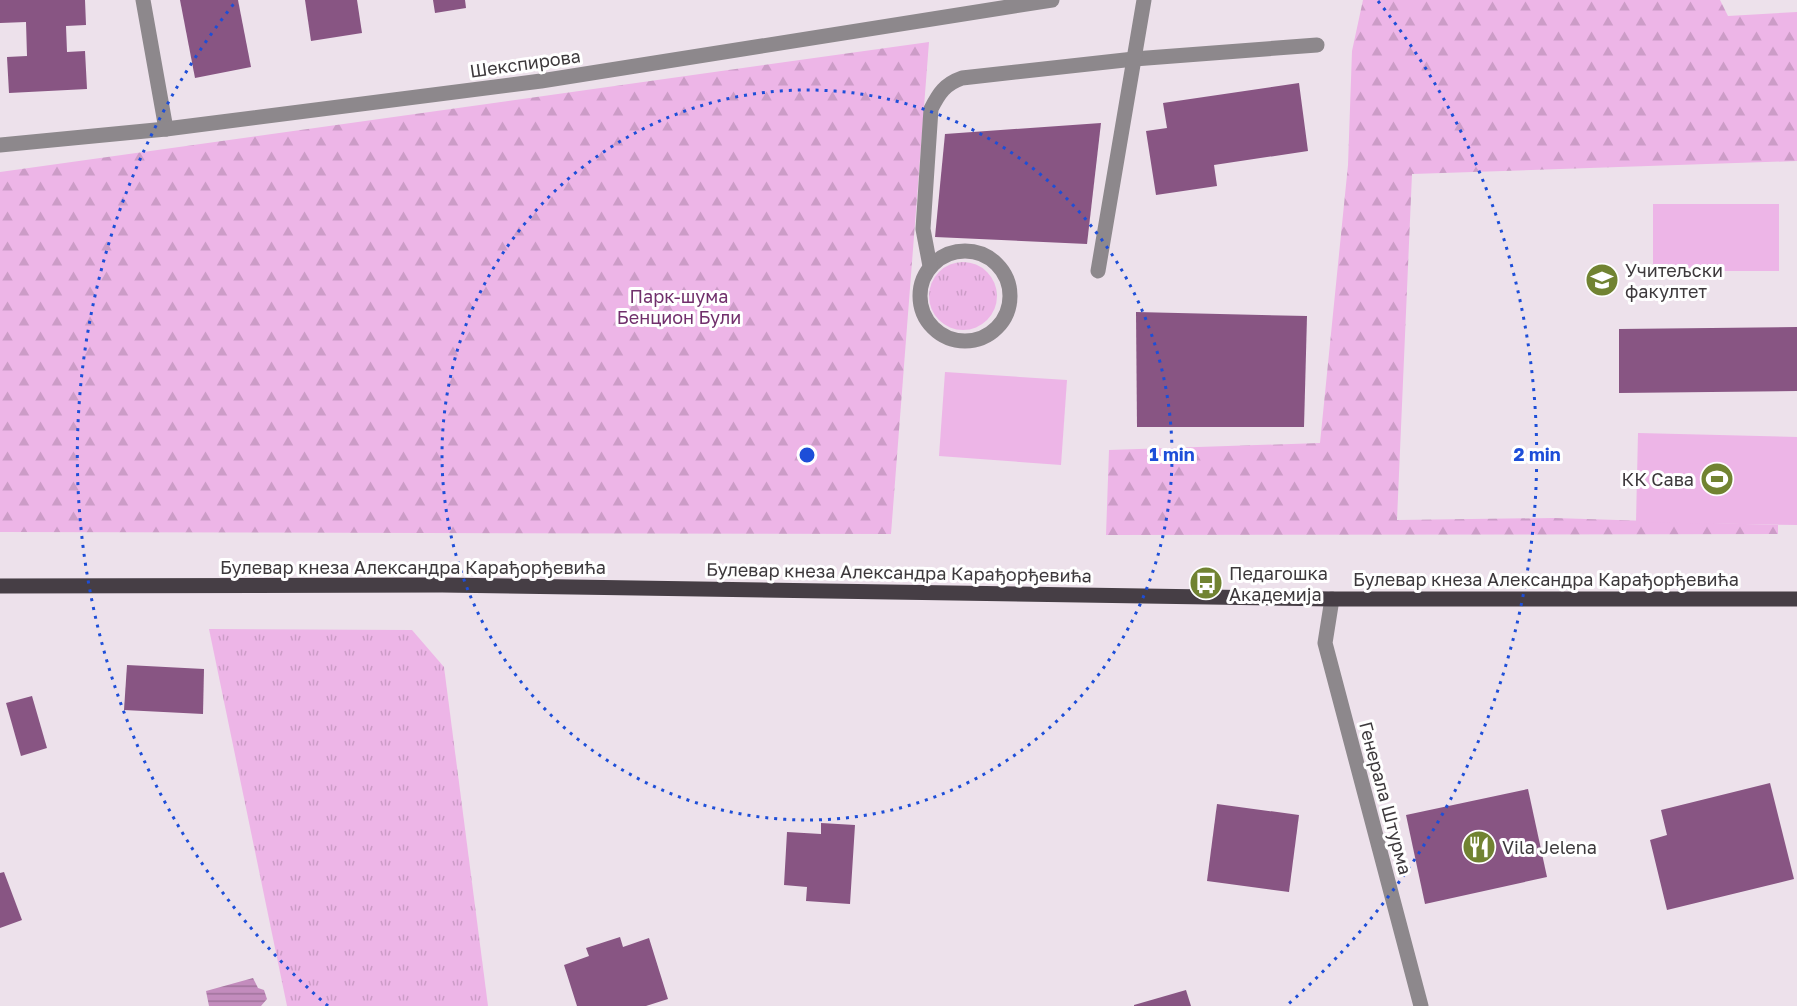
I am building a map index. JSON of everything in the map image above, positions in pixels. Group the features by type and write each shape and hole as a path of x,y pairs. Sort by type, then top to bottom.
{"main road":[{"name":"Булевар кнеза Александра Карађорђевића","path":"0,585 533,586 1332,599 1797,599"}],"street":[{"path":"143,0 166,129"},
{"name":"Шекспирова","path":"0,145 166,129 541,81 1052,0"},
{"path":"1098,271 1143,0"},
{"path":"930,266 956,251 971,251 985,255 997,264 1006,276 1010,291 1009,305 1003,320 993,331 981,338 966,341 951,339 938,332 925,315 920,294 922,279 930,266 923,229 931,109 948,83 962,78 1134,59 1317,45"},
{"name":"Генерала Штурма","path":"1332,599 1325,643 1421,1006"}],"green space":[{"path":"1363,0 1720,0 1728,16 1797,12 1797,161 1412,174 1397,520 1554,518 1778,525 1778,534 1106,535 1109,450 1320,443 1348,165 1352,51"},
{"name":"Парк-шума Бенцион Були","path":"929,42 891,534 0,532 0,172"},
{"path":"1653,204 1779,204 1779,271 1653,271"},
{"path":"963,262 976,265 987,272 994,283 997,296 994,309 987,320 976,327 963,330 950,327 939,320 932,309 929,296 932,283 939,272 950,265"},
{"path":"945,372 1067,380 1061,465 939,456"},
{"name":"КК Сава","path":"1638,433 1797,437 1797,525 1636,522"},
{"path":"209,629 412,630 444,667 488,1006 287,1006"}],"shaded area":[{"path":"253,978 258,988 264,990 267,999 261,1006 209,1006 206,991"}],"building":[{"path":"0,0 85,0 86,25 66,26 67,52 85,51 87,89 9,93 7,57 27,56 26,22 0,23"},
{"path":"180,0 238,0 251,67 195,78"},
{"path":"305,0 357,0 362,33 311,41"},
{"path":"433,0 465,0 466,8 435,13"},
{"path":"1299,83 1308,151 1214,165 1217,186 1156,195 1146,131 1167,128 1163,103"},
{"path":"1101,123 1087,244 935,237 945,134"},
{"path":"1136,312 1307,316 1304,427 1137,427"},
{"path":"1797,327 1797,391 1619,393 1619,329"},
{"path":"127,665 204,669 203,714 124,710"},
{"path":"32,696 47,748 21,756 6,703"},
{"path":"1770,783 1794,879 1667,910 1650,840 1667,835 1661,810"},
{"path":"1528,789 1547,877 1425,904 1406,815"},
{"path":"1217,804 1299,815 1289,892 1207,881"},
{"path":"821,823 855,825 850,904 806,901 807,887 784,885 787,832 821,834"},
{"path":"4,872 22,920 0,928 0,873"},
{"path":"620,937 623,947 649,938 668,999 646,1006 577,1006 564,965 589,956 586,948"},
{"path":"1186,990 1191,1006 1134,1006 1134,1005"}],"place":[{"name":"Учитељски факултет","path":"1602,280"},
{"name":"КК Сава","path":"1717,479"},
{"name":"Педагошка Академија","path":"1206,583"},
{"name":"Vila Jelena","path":"1479,847"}]}
